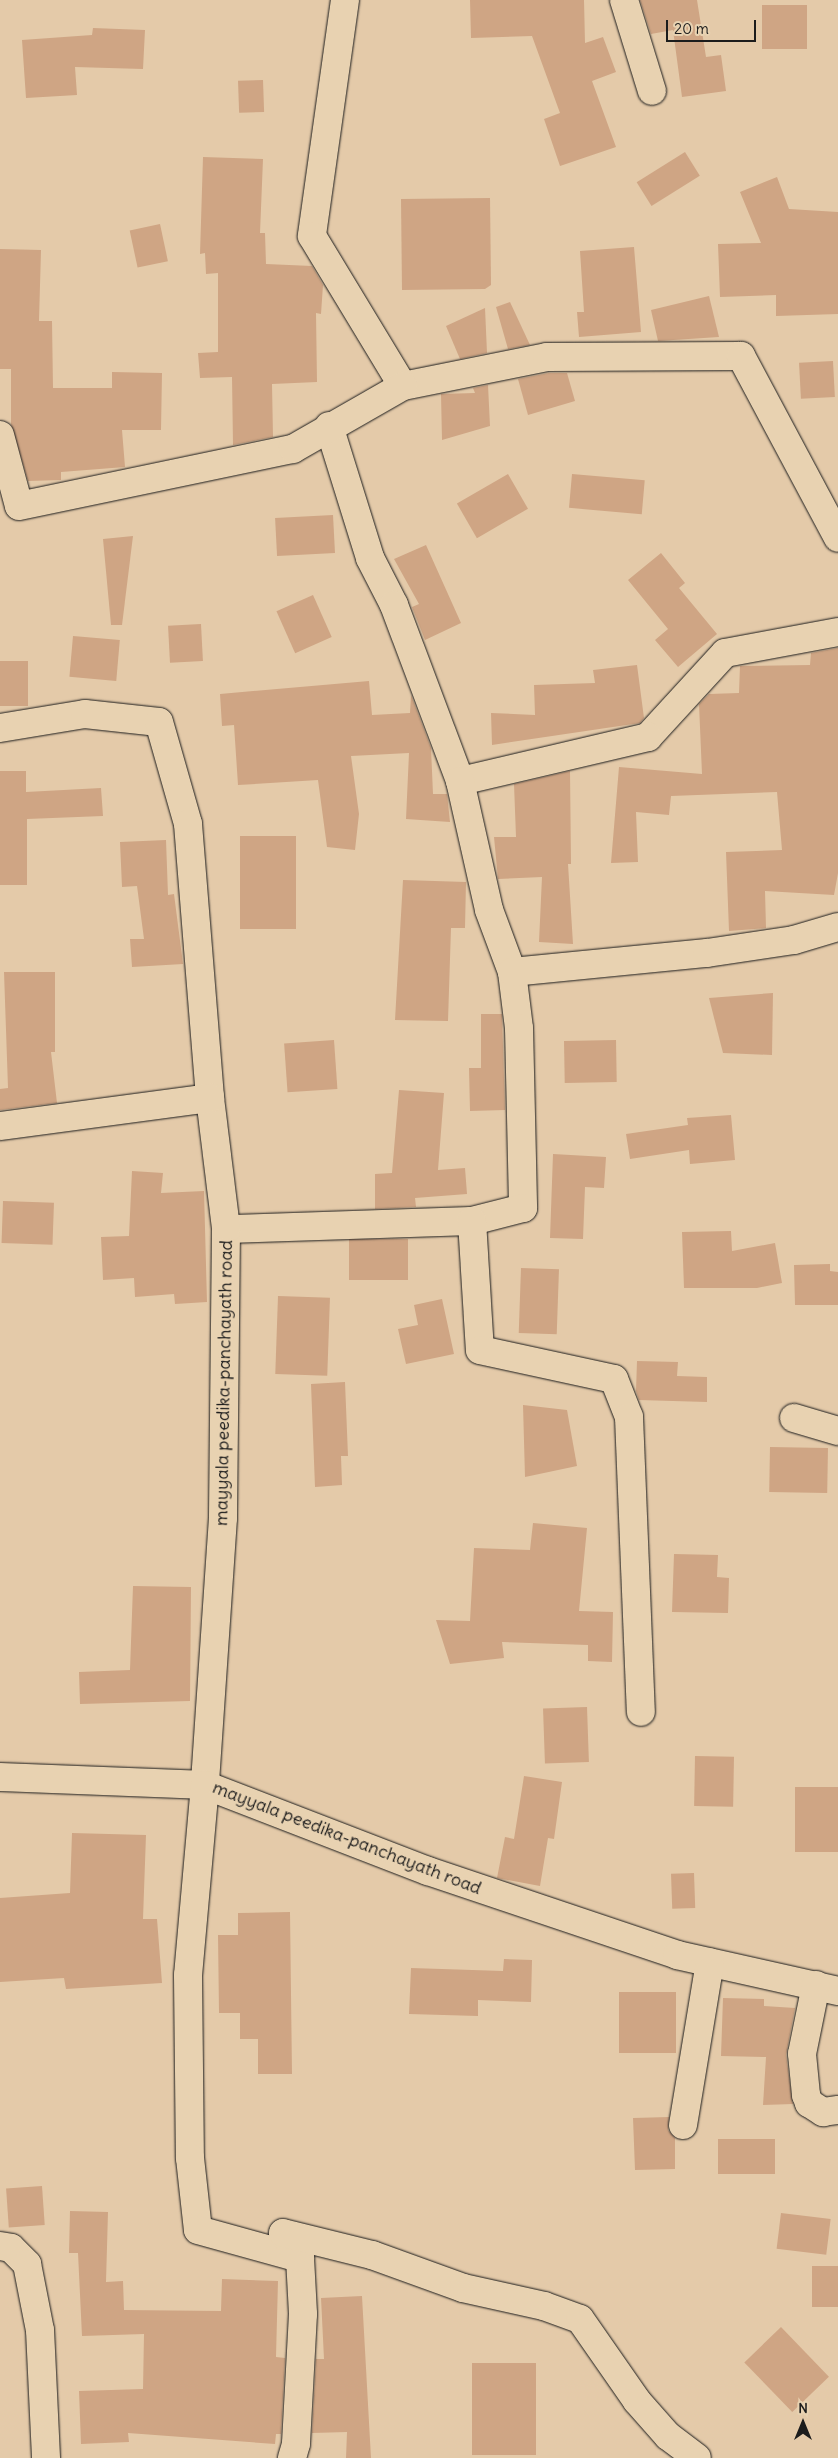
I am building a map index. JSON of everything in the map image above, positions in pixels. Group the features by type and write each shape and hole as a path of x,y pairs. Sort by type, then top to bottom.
{"street":[{"path":"345,0 312,236 403,386"},
{"path":"624,0 652,91"},
{"path":"0,436 19,506 293,449 329,426 403,386 547,357 741,356 838,538"},
{"name":"mayyala peedika-panchayath road","path":"329,426 370,558 394,605 460,781 489,910 512,972 519,1028 523,1208 472,1221 226,1229 223,1518 205,1785 428,1871 677,1955 827,1988"},
{"path":"460,781 648,737 725,653 838,632"},
{"path":"0,728 85,714 159,722 188,824 210,1098 226,1229"},
{"path":"512,972 707,953 794,940 838,927"},
{"path":"0,1126 210,1098"},
{"path":"472,1221 480,1350 614,1379 629,1417 641,1712"},
{"path":"794,1418 838,1431"},
{"path":"0,1777 205,1785 188,1976 190,2158 198,2230 300,2258"},
{"path":"683,2125 710,1962"},
{"path":"827,1988 802,2054 806,2095 809,2103 823,2112 838,2110"},
{"path":"292,2458 296,2444 303,2314 300,2258 283,2233 372,2255 463,2288 544,2306 580,2319 637,2402 668,2436 697,2458"},
{"path":"0,2246 11,2248 27,2264 40,2330 46,2458"}],"building":[{"path":"470,0 584,0 585,43 603,37 616,72 592,81 616,147 560,166 544,119 560,113 532,36 471,38"},
{"path":"640,0 697,0 706,57 721,55 726,91 682,97 673,30 651,34"},
{"path":"762,5 807,5 807,49 762,49"},
{"path":"93,28 145,30 143,69 75,67 77,95 26,98 22,40 92,35"},
{"path":"263,80 264,112 239,113 238,81"},
{"path":"685,152 700,176 651,206 637,182"},
{"path":"203,157 263,159 260,233 265,233 266,264 312,266 323,285 321,314 316,313 317,382 272,384 273,437 233,445 232,377 200,378 198,353 218,352 218,273 206,274 205,253 200,254"},
{"path":"777,177 789,209 838,212 838,314 776,316 776,295 720,297 718,244 761,243 740,192"},
{"path":"490,198 491,285 485,289 402,290 401,199"},
{"path":"160,224 168,261 138,268 130,230"},
{"path":"634,247 641,332 579,337 577,312 584,312 580,251"},
{"path":"0,249 41,250 39,321 52,321 53,388 112,388 112,372 162,373 161,430 122,430 125,467 61,472 61,480 28,481 11,424 11,369 0,369"},
{"path":"709,296 719,337 658,341 651,310"},
{"path":"510,302 530,345 508,349 496,307"},
{"path":"485,308 487,353 460,359 446,326"},
{"path":"833,361 835,397 801,399 799,363"},
{"path":"549,373 567,373 575,401 528,415 518,379"},
{"path":"488,385 490,426 442,440 441,394 475,393 473,388"},
{"path":"508,474 528,509 477,538 457,504"},
{"path":"572,474 645,480 642,514 569,508"},
{"path":"333,515 335,553 277,556 275,518"},
{"path":"133,536 122,625 111,625 103,539"},
{"path":"426,545 461,623 425,640 412,607 419,604 394,559"},
{"path":"661,553 685,583 679,588 717,634 678,667 655,640 668,629 628,580"},
{"path":"313,595 332,637 295,653 276,611"},
{"path":"201,624 203,661 170,663 168,626"},
{"path":"73,636 120,640 116,681 69,677"},
{"path":"838,648 838,873 834,895 765,891 766,928 729,931 726,852 782,850 777,792 671,796 669,815 636,812 638,862 611,863 619,767 702,774 699,704 709,694 739,693 740,666 810,665 811,653"},
{"path":"0,661 28,661 28,706 0,706"},
{"path":"637,665 644,718 640,723 492,745 491,713 535,715 534,685 595,683 593,670"},
{"path":"369,681 372,715 410,713 411,695 431,748 433,794 447,794 450,822 406,819 409,753 351,756 359,814 355,850 327,847 318,780 238,785 234,725 222,726 220,694"},
{"path":"0,771 26,771 26,792 101,788 103,816 27,819 27,885 0,885"},
{"path":"570,771 571,864 568,864 573,944 539,942 542,877 498,879 494,837 516,837 514,784"},
{"path":"240,836 296,836 296,929 240,929"},
{"path":"166,840 168,895 174,894 183,964 132,967 130,939 144,939 137,886 122,887 120,842"},
{"path":"403,880 466,882 465,928 451,928 448,1021 395,1020"},
{"path":"4,972 55,972 55,1052 51,1052 57,1103 0,1110 0,1089 8,1088"},
{"path":"773,993 772,1055 723,1053 709,998"},
{"path":"481,1014 502,1014 505,1110 470,1111 469,1068 481,1068"},
{"path":"334,1040 337,1089 288,1092 284,1043"},
{"path":"616,1040 617,1082 565,1083 564,1041"},
{"path":"399,1090 444,1093 438,1170 465,1168 467,1194 415,1198 416,1207 375,1209 375,1174 392,1173"},
{"path":"731,1115 735,1160 690,1164 689,1150 630,1159 626,1134 688,1125 687,1118"},
{"path":"553,1154 606,1157 604,1188 585,1187 583,1239 550,1238"},
{"path":"132,1171 163,1173 161,1193 204,1191 207,1302 175,1304 174,1294 135,1297 134,1278 103,1280 101,1237 129,1236"},
{"path":"3,1201 54,1203 53,1245 2,1243"},
{"path":"731,1231 732,1251 775,1243 782,1283 757,1288 684,1288 682,1232"},
{"path":"349,1239 408,1239 408,1280 349,1280"},
{"path":"830,1264 830,1271 838,1272 838,1305 795,1305 794,1265"},
{"path":"521,1268 559,1269 557,1334 519,1333"},
{"path":"278,1296 330,1298 327,1376 275,1374"},
{"path":"442,1299 454,1354 406,1364 398,1329 418,1325 414,1305"},
{"path":"637,1361 678,1362 677,1376 707,1377 707,1402 639,1400 636,1391"},
{"path":"345,1382 348,1456 341,1456 342,1485 315,1487 311,1384"},
{"path":"523,1405 567,1410 577,1466 525,1477"},
{"path":"770,1447 828,1448 827,1493 769,1492"},
{"path":"533,1523 587,1528 579,1611 613,1612 612,1662 588,1661 588,1645 502,1642 504,1658 450,1664 436,1620 470,1621 474,1548 530,1550"},
{"path":"674,1554 718,1555 717,1577 729,1578 728,1613 672,1612"},
{"path":"133,1586 191,1587 190,1701 80,1704 79,1672 130,1670"},
{"path":"587,1707 589,1762 545,1764 543,1709"},
{"path":"695,1756 734,1757 733,1807 694,1806"},
{"path":"524,1776 562,1782 554,1839 548,1838 540,1886 497,1878 505,1837 514,1839"},
{"path":"795,1787 838,1787 838,1852 795,1852"},
{"path":"72,1833 146,1835 143,1919 157,1919 162,1983 66,1989 64,1978 0,1982 0,1898 70,1893"},
{"path":"694,1873 695,1908 672,1909 671,1874"},
{"path":"290,1912 292,2074 258,2074 258,2039 240,2039 240,2013 219,2013 218,1935 238,1935 238,1913"},
{"path":"504,1959 532,1960 531,2002 478,2000 478,2016 409,2014 411,1968 503,1971"},
{"path":"619,1992 676,1992 676,2053 619,2053"},
{"path":"723,1998 764,1999 764,2006 795,2008 786,2055 793,2104 763,2105 766,2057 721,2056"},
{"path":"669,2117 668,2130 675,2138 675,2169 635,2170 633,2118"},
{"path":"718,2139 775,2139 775,2174 718,2174"},
{"path":"42,2186 45,2225 9,2227 6,2189"},
{"path":"70,2211 108,2212 106,2282 123,2281 124,2310 221,2311 222,2279 278,2281 276,2357 285,2358 281,2434 276,2434 275,2444 128,2433 129,2442 81,2444 79,2391 143,2389 144,2334 82,2336 78,2253 69,2253"},
{"path":"781,2213 831,2219 826,2255 777,2249"},
{"path":"812,2266 838,2266 838,2307 812,2307"},
{"path":"362,2296 371,2458 346,2458 347,2432 312,2433 316,2359 324,2359 321,2298"},
{"path":"781,2327 829,2377 792,2412 744,2362"},
{"path":"472,2363 536,2363 536,2455 472,2455"}]}
